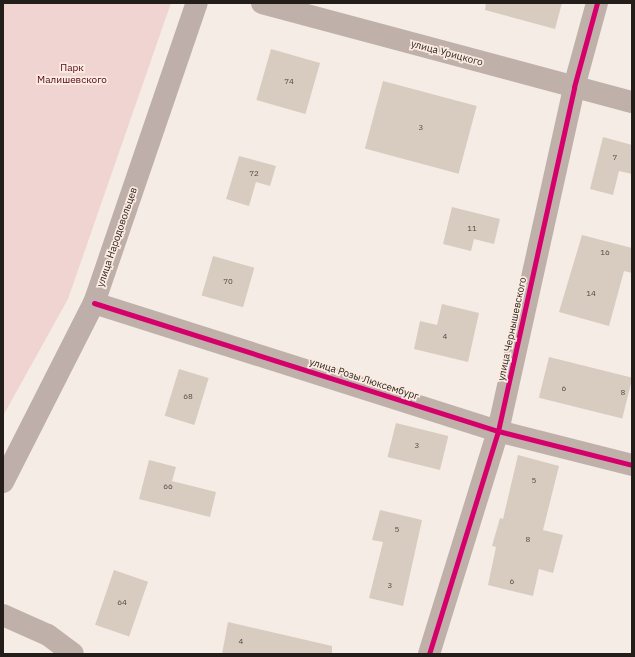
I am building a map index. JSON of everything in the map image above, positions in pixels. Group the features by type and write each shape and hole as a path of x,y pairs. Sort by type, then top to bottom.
{"main road":[{"name":"улица Народовольцев","path":"3,482 94,303 198,3"}],"street":[{"name":"улица Урицкого","path":"262,3 632,102"},
{"name":"улица Чернышевского","path":"428,654 498,431 574,87 597,3"},
{"name":"улица Розы Люксембург","path":"94,303 498,431 632,465"},
{"path":"3,615 48,635 74,654"}],"green space":[{"name":"Парк Малишевского","path":"3,3 171,3 68,299 3,416"}],"building":[{"path":"486,3 562,3 555,29 485,10"},
{"path":"271,49 320,63 305,114 256,100"},
{"path":"383,81 477,106 459,174 365,149"},
{"path":"603,137 632,145 632,174 619,171 613,195 590,189"},
{"path":"239,156 276,166 270,186 256,182 249,206 226,199"},
{"path":"452,207 500,219 494,244 474,239 471,251 443,244"},
{"path":"582,235 632,248 632,273 624,271 609,326 559,312"},
{"path":"213,256 254,268 243,307 202,295"},
{"path":"442,304 479,313 468,362 414,349 420,321 437,325"},
{"path":"549,357 632,378 622,419 539,398"},
{"path":"179,369 209,378 194,425 165,416"},
{"path":"396,423 448,436 440,470 388,457"},
{"path":"518,455 559,466 543,530 563,535 553,573 539,569 533,596 488,585 496,547 492,546 500,518 503,519"},
{"path":"149,460 176,467 172,481 216,492 210,517 139,499"},
{"path":"380,510 422,520 403,606 369,598 383,542 372,540"},
{"path":"114,570 148,582 129,637 95,625"},
{"path":"228,622 332,646 332,654 222,654"}],"cycle path":[{"path":"429,654 498,431 574,87 597,3"},
{"path":"94,303 498,431 632,465"}]}
